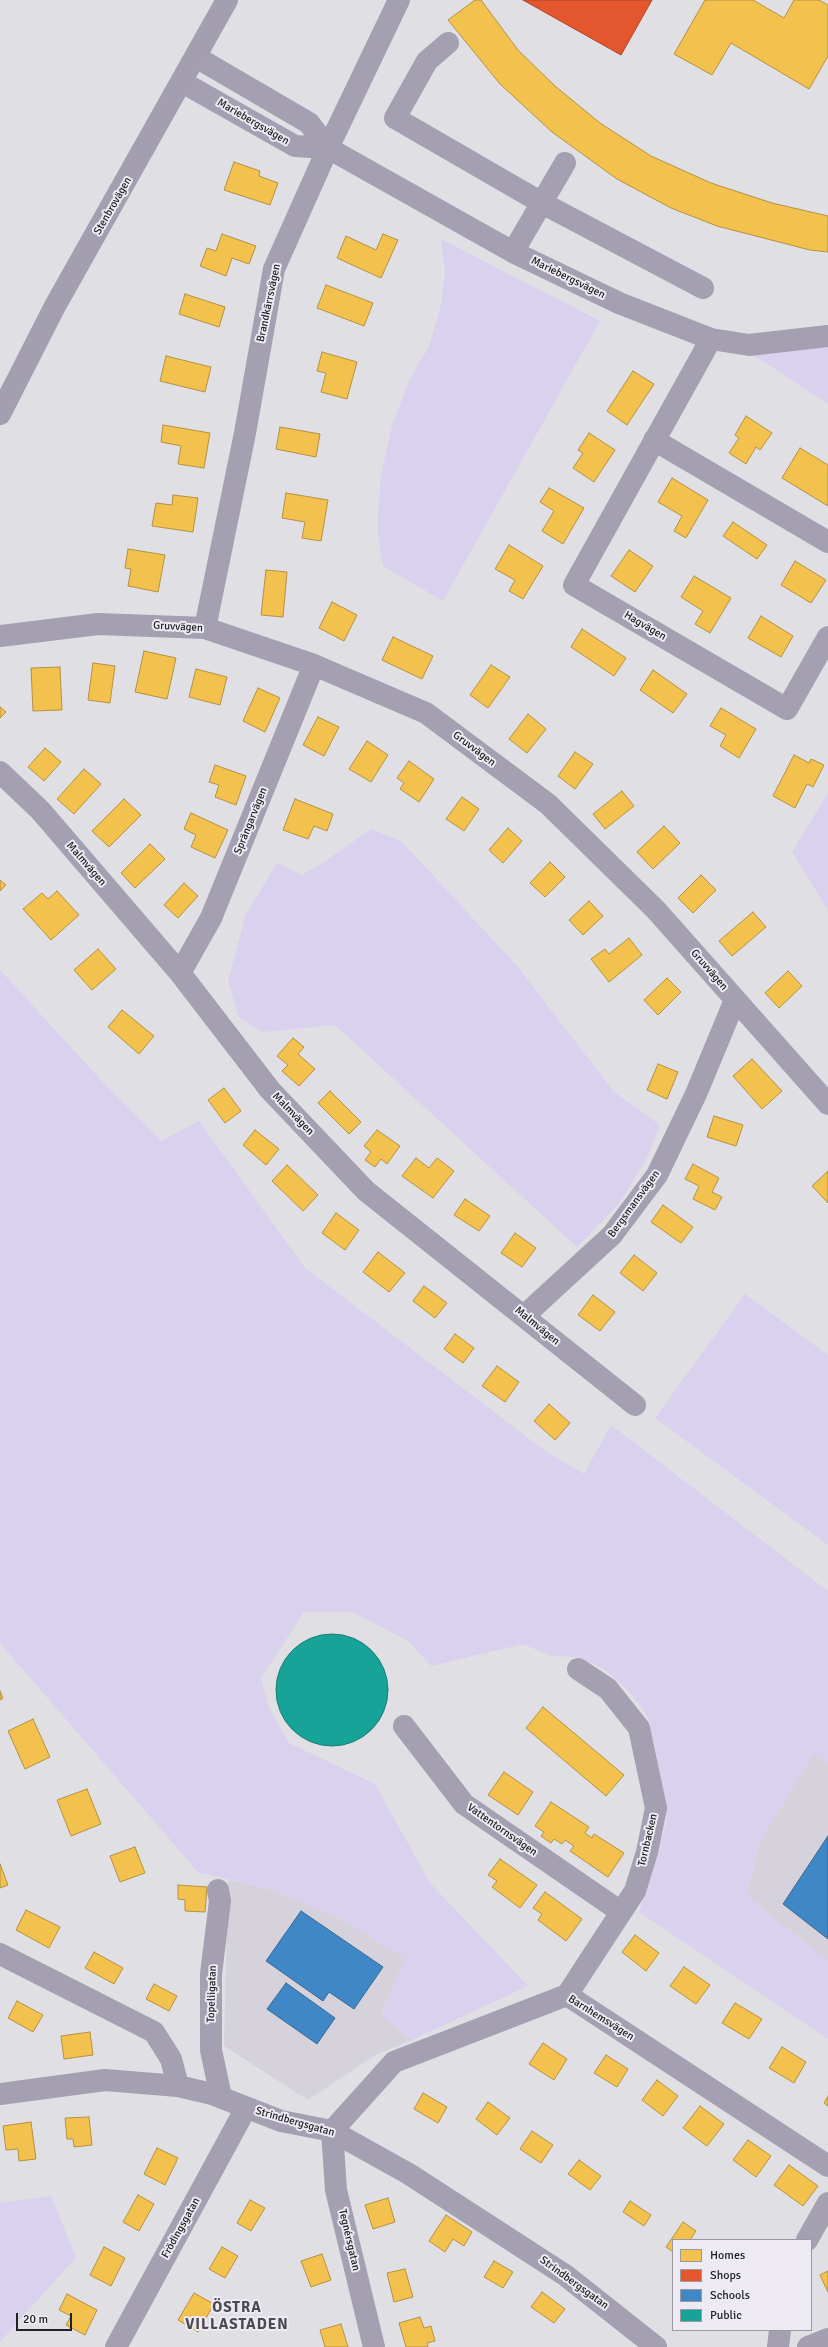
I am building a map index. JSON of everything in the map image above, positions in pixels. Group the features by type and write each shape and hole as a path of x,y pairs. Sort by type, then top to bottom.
{"street":[{"name":"Stenbrovägen","path":"0,414 55,306 227,0"},
{"name":"Brandkärrsvägen","path":"205,628 245,433 274,269 328,148 399,0"},
{"path":"448,43 427,61 395,118 542,203 703,288"},
{"name":"Mariebergsvägen","path":"196,57 309,123 328,148 513,252 619,303 711,339 749,345 828,336"},
{"name":"Mariebergsvägen","path":"182,82 295,146 328,148"},
{"path":"513,252 565,163"},
{"name":"Hagvägen","path":"711,339 574,585 788,709 828,637"},
{"path":"654,440 828,542"},
{"name":"Gruvvägen","path":"0,636 98,624 205,628 314,665 426,713 548,804 656,910 828,1104"},
{"name":"Sprängarvägen","path":"180,973 211,918 314,665"},
{"name":"Malmvägen","path":"0,772 40,810 180,973 270,1090 366,1191 525,1315 635,1405"},
{"name":"Bergsmansvägen","path":"525,1315 612,1235 657,1175 696,1094 735,1000"},
{"name":"Tornbacken","path":"567,1995 634,1891 647,1852 656,1808 639,1728 608,1689 578,1669"},
{"name":"Vattentornsvägen","path":"404,1726 464,1804 621,1912"},
{"name":"Topeliigatan","path":"218,1890 220,1901 211,1974 211,2050 221,2097"},
{"path":"0,1954 154,2032 172,2059 178,2086 105,2080 0,2094"},
{"name":"Barnhemsvägen","path":"332,2131 394,2062 567,1995 828,2166"},
{"name":"Strindbergsgatan","path":"178,2086 221,2097 281,2121 332,2131 409,2174 565,2275 656,2347"},
{"name":"Frödingsgatan","path":"116,2347 246,2108"},
{"name":"Tegnérsgatan","path":"332,2131 336,2190 374,2347"},
{"path":"808,2239 828,2203"},
{"path":"778,2347 780,2331"},
{"path":"808,2347 828,2339"}],"shaded area":[{"path":"441,239 600,321 443,601 383,566 377,529 381,476 392,426 409,380 429,347 441,305 445,273"},
{"path":"828,344 828,404 749,352"},
{"path":"828,793 828,910 792,852"},
{"path":"371,829 402,842 518,967 614,1092 660,1125 648,1156 621,1201 577,1247 335,1025 262,1032 239,1017 228,981 246,914 277,863 302,875 324,862"},
{"path":"0,970 112,1092 161,1141 199,1121 305,1268 544,1450 584,1474 611,1425 828,1591 828,1763 814,1754 759,1843 747,1896 828,1961 828,2039 639,1912 655,1864 667,1818 659,1767 648,1717 630,1692 604,1669 578,1657 551,1656 523,1644 431,1666 408,1641 352,1612 304,1612 261,1678 269,1708 289,1743 375,1784 430,1883 528,1986 412,2040 381,2015 404,1958 344,1920 272,1890 198,1872 0,1643"},
{"path":"745,1294 828,1355 828,1545 655,1418"},
{"path":"814,1754 828,1763 828,1961 747,1896 759,1843"},
{"path":"228,1880 272,1890 344,1920 405,1958 381,2015 412,2040 377,2054 308,2100 224,2046"},
{"path":"51,2196 76,2257 0,2342 0,2203"}],"building: Homes":[{"path":"475,0 481,0 518,50 555,86 600,123 651,156 711,183 772,203 828,216 828,252 810,250 717,226 671,208 617,179 552,132 500,84 448,20"},
{"path":"705,0 753,0 784,18 794,0 819,0 828,5 828,56 809,89 731,43 712,75 674,54"},
{"path":"234,162 260,171 259,176 278,183 270,205 224,190"},
{"path":"222,234 256,246 249,264 232,258 226,276 200,266 207,248 216,251"},
{"path":"383,234 398,240 381,278 337,258 346,236 376,250"},
{"path":"326,285 373,303 364,326 317,308"},
{"path":"185,294 225,307 219,327 179,314"},
{"path":"322,352 357,362 347,399 321,392 326,373 317,371"},
{"path":"166,356 211,367 205,392 160,381"},
{"path":"633,371 654,384 627,425 607,411"},
{"path":"746,416 772,433 760,450 756,447 746,464 729,453 739,438 735,435"},
{"path":"163,425 210,433 204,468 178,464 181,446 161,442"},
{"path":"280,427 320,434 316,457 276,449"},
{"path":"589,433 615,450 594,482 573,468 583,453 578,450"},
{"path":"800,448 828,465 828,506 782,478"},
{"path":"672,478 708,500 686,538 674,531 682,516 658,502"},
{"path":"549,488 584,508 563,544 542,531 554,511 540,502"},
{"path":"286,493 328,500 321,541 302,538 305,522 282,518"},
{"path":"173,495 198,498 193,532 152,526 156,503 172,505"},
{"path":"733,522 767,545 757,559 723,536"},
{"path":"509,545 543,566 523,599 509,591 515,580 495,569"},
{"path":"128,549 165,555 158,592 128,586 131,569 125,568"},
{"path":"629,550 653,566 635,592 611,576"},
{"path":"795,561 826,580 811,603 781,585"},
{"path":"266,570 287,572 283,617 261,615"},
{"path":"694,576 731,598 710,633 695,624 703,611 681,597"},
{"path":"332,602 357,615 344,641 319,628"},
{"path":"761,616 793,636 781,657 748,638"},
{"path":"582,629 626,658 614,676 571,647"},
{"path":"393,637 433,656 422,679 382,660"},
{"path":"144,651 176,658 167,699 135,692"},
{"path":"93,663 115,666 110,703 88,700"},
{"path":"491,665 510,677 488,708 470,695"},
{"path":"60,667 62,710 33,711 31,668"},
{"path":"196,669 227,677 220,705 189,697"},
{"path":"653,670 687,694 673,713 640,690"},
{"path":"258,688 280,698 265,732 243,721"},
{"path":"0,707 6,712 0,718"},
{"path":"721,708 756,729 739,758 720,746 726,735 710,726"},
{"path":"528,714 546,729 527,753 509,739"},
{"path":"318,717 339,727 324,756 303,745"},
{"path":"367,741 388,755 371,782 349,769"},
{"path":"45,748 61,762 44,781 28,767"},
{"path":"575,752 593,764 575,789 558,776"},
{"path":"794,755 809,763 811,759 824,765 813,787 807,784 795,808 773,796"},
{"path":"409,761 434,779 419,802 400,789 404,783 397,778"},
{"path":"215,765 246,776 236,805 215,797 219,785 209,782"},
{"path":"84,769 101,784 74,814 57,799"},
{"path":"622,791 634,806 605,829 593,814"},
{"path":"462,797 479,809 464,831 446,819"},
{"path":"124,799 141,815 109,847 92,831"},
{"path":"295,799 333,814 327,831 314,826 308,839 283,830"},
{"path":"191,813 228,830 215,858 191,847 196,835 184,829"},
{"path":"664,826 680,843 653,869 637,852"},
{"path":"508,828 522,841 503,863 489,850"},
{"path":"150,844 165,859 135,888 121,873"},
{"path":"550,862 565,877 545,897 530,883"},
{"path":"701,875 716,890 693,913 678,898"},
{"path":"0,880 6,885 0,891"},
{"path":"184,883 198,896 178,918 164,905"},
{"path":"57,891 79,915 51,940 23,909 42,893 48,899"},
{"path":"589,901 603,916 583,935 569,920"},
{"path":"753,912 766,927 732,956 719,941"},
{"path":"629,938 642,955 609,982 591,959 605,949 609,954"},
{"path":"98,949 116,969 92,990 74,970"},
{"path":"788,971 802,986 779,1008 765,993"},
{"path":"667,978 681,992 658,1015 644,1000"},
{"path":"122,1010 154,1036 139,1054 108,1027"},
{"path":"293,1038 304,1047 298,1054 315,1069 299,1086 282,1071 288,1065 277,1056"},
{"path":"752,1059 782,1091 762,1109 733,1076"},
{"path":"658,1064 678,1072 667,1099 647,1090"},
{"path":"224,1088 241,1111 225,1123 208,1100"},
{"path":"330,1091 361,1122 349,1134 318,1103"},
{"path":"714,1116 743,1125 736,1146 707,1137"},
{"path":"255,1130 279,1149 266,1165 243,1145"},
{"path":"377,1130 400,1146 387,1164 381,1159 375,1167 365,1160 371,1152 364,1146"},
{"path":"416,1158 429,1168 437,1158 454,1171 433,1198 402,1176"},
{"path":"693,1164 719,1178 712,1192 722,1197 715,1210 693,1199 699,1186 685,1179"},
{"path":"287,1165 318,1195 303,1211 272,1181"},
{"path":"828,1171 828,1203 812,1186"},
{"path":"465,1199 490,1216 479,1231 454,1215"},
{"path":"663,1205 693,1227 681,1243 651,1222"},
{"path":"336,1213 359,1230 345,1250 322,1233"},
{"path":"515,1233 536,1248 522,1267 501,1253"},
{"path":"378,1252 405,1273 389,1292 363,1272"},
{"path":"634,1255 657,1273 643,1291 620,1273"},
{"path":"424,1286 447,1303 435,1318 413,1301"},
{"path":"593,1295 615,1312 600,1331 578,1315"},
{"path":"455,1334 474,1348 463,1363 444,1349"},
{"path":"497,1366 519,1382 505,1402 482,1386"},
{"path":"549,1404 570,1423 555,1440 534,1421"},
{"path":"0,1691 3,1698 0,1700"},
{"path":"543,1707 624,1775 606,1796 526,1728"},
{"path":"33,1719 50,1757 25,1769 8,1731"},
{"path":"504,1772 533,1792 518,1815 488,1795"},
{"path":"87,1789 101,1824 71,1836 57,1800"},
{"path":"551,1802 589,1827 585,1833 592,1838 594,1834 624,1853 608,1877 570,1851 574,1846 565,1840 562,1844 554,1839 551,1843 541,1836 544,1832 535,1826"},
{"path":"135,1847 145,1873 120,1882 110,1856"},
{"path":"500,1859 537,1885 520,1908 492,1887 497,1881 488,1875"},
{"path":"0,1864 8,1885 0,1888"},
{"path":"178,1885 207,1887 205,1912 185,1911 185,1900 178,1899"},
{"path":"545,1892 582,1919 566,1941 538,1920 542,1914 533,1908"},
{"path":"26,1910 60,1927 49,1948 16,1930"},
{"path":"635,1935 659,1953 646,1971 622,1952"},
{"path":"94,1952 123,1968 114,1984 85,1968"},
{"path":"684,1967 710,1985 696,2004 670,1986"},
{"path":"154,1984 177,1996 169,2011 146,1999"},
{"path":"17,2001 43,2015 33,2032 8,2018"},
{"path":"735,2003 762,2019 749,2039 722,2023"},
{"path":"90,2032 93,2055 64,2059 61,2036"},
{"path":"543,2043 567,2059 554,2080 529,2064"},
{"path":"782,2047 806,2062 794,2083 769,2068"},
{"path":"606,2055 628,2069 617,2087 594,2073"},
{"path":"657,2080 678,2096 663,2116 642,2100"},
{"path":"423,2093 447,2107 438,2123 414,2109"},
{"path":"828,2096 828,2106 824,2103"},
{"path":"488,2102 510,2118 497,2135 476,2119"},
{"path":"700,2106 724,2124 707,2146 683,2128"},
{"path":"89,2117 92,2145 74,2147 73,2139 67,2139 65,2118"},
{"path":"31,2122 36,2159 19,2161 18,2149 6,2150 3,2126"},
{"path":"532,2131 553,2145 541,2163 520,2149"},
{"path":"748,2140 771,2156 756,2177 733,2160"},
{"path":"157,2148 178,2158 165,2185 144,2174"},
{"path":"579,2160 601,2176 590,2190 568,2174"},
{"path":"789,2165 818,2186 803,2206 774,2185"},
{"path":"138,2195 154,2204 139,2231 123,2222"},
{"path":"388,2198 395,2222 373,2229 365,2205"},
{"path":"250,2200 265,2208 251,2231 237,2223"},
{"path":"630,2201 651,2215 644,2226 623,2212"},
{"path":"446,2215 472,2232 464,2246 453,2239 445,2252 429,2241"},
{"path":"683,2222 696,2231 691,2239 672,2239 672,2251 666,2247"},
{"path":"104,2247 125,2258 111,2286 90,2275"},
{"path":"222,2247 238,2256 225,2278 209,2269"},
{"path":"322,2254 331,2280 311,2287 301,2261"},
{"path":"494,2261 513,2272 503,2288 484,2277"},
{"path":"405,2269 413,2297 394,2302 387,2273"},
{"path":"828,2271 828,2292 820,2275"},
{"path":"542,2292 565,2309 554,2323 531,2307"},
{"path":"194,2293 214,2304 198,2332 178,2320"},
{"path":"67,2294 97,2310 85,2335 66,2325 71,2316 59,2310"},
{"path":"420,2317 424,2328 431,2326 435,2341 427,2343 428,2347 406,2347 399,2323"},
{"path":"341,2324 348,2347 325,2347 320,2330"}],"building: Shops":[{"path":"523,0 652,0 621,55"}],"building: Schools":[{"path":"828,1836 828,1939 783,1904"},
{"path":"301,1911 383,1967 354,2009 329,1992 323,2001 266,1961"},
{"path":"286,1983 335,2018 317,2044 267,2009"}],"building: Public":[{"path":"332,1634 353,1638 372,1650 384,1669 388,1690 384,1711 372,1730 353,1742 332,1746 311,1742 292,1730 280,1711 276,1690 280,1669 292,1650 311,1638"}],"district":[{"name":"ÖSTRA VILLASTADEN","path":"237,2316"}]}
